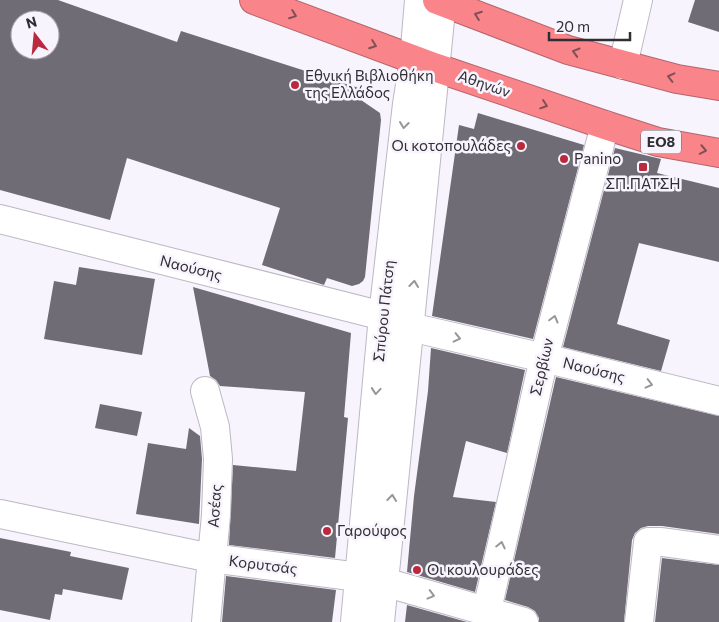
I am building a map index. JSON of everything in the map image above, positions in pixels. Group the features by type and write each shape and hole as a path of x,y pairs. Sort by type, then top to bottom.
{"highway":[{"name":"Αθηνών","path":"254,0 424,63 605,125 658,142 719,153"},
{"path":"435,0 568,50 677,79 719,86"}],"street":[{"name":"Σπύρου Πάτση","path":"355,622 371,579 410,327 424,63 435,0"},
{"path":"623,65 638,0"},
{"name":"Σπύρου Πάτση","path":"380,622 371,579 383,316 407,104 424,63"},
{"name":"Σερβίων","path":"487,610 544,358 605,125"},
{"name":"Ναούσης","path":"0,219 383,316"},
{"name":"Ναούσης","path":"410,327 719,401"},
{"name":"Ασέας","path":"205,391 215,428 218,458 216,516 206,622"},
{"name":"Κορυτσάς","path":"0,514 211,558 371,579 487,610 524,622"},
{"path":"638,622 648,542 662,542 719,550"}],"building":[{"path":"0,0 58,0 177,42 181,31 365,90 361,100 380,113 381,120 365,277 359,284 352,286 327,278 324,285 262,265 280,208 127,158 110,220 0,190"},
{"path":"695,0 719,0 719,32 688,22"},
{"path":"478,113 584,145 533,339 432,316 459,125 474,129"},
{"path":"615,148 661,159 657,173 719,188 719,262 639,243 617,324 670,340 661,371 563,347"},
{"path":"79,267 155,279 142,355 44,339 54,281 76,285"},
{"path":"193,287 351,333 344,417 348,418 335,558 229,545 233,465 296,471 305,392 220,386 210,376"},
{"path":"431,348 525,370 507,453 466,441 453,497 496,502 475,592 407,572 414,496 428,391"},
{"path":"556,377 719,416 719,534 662,526 648,526 641,528 635,533 632,540 624,622 539,622 535,611 505,600"},
{"path":"100,404 142,412 137,436 95,428"},
{"path":"189,428 200,436 202,459 199,524 136,514 148,443 186,449"},
{"path":"0,538 71,552 70,556 129,568 122,600 63,589 62,595 55,594 50,620 0,610"},
{"path":"662,558 719,565 719,622 655,622"},
{"path":"226,576 336,590 332,622 222,622"},
{"path":"407,605 467,622 405,622"}],"place":[{"name":"Εθνική Βιβλιοθήκη της Ελλάδος","path":"295,85"},
{"name":"Οι κοτοπουλάδες","path":"521,146"},
{"name":"Panino","path":"564,159"},
{"name":"ΣΠ.ΠΑΤΣΗ","path":"643,167"},
{"name":"Γαρούφος","path":"327,531"},
{"name":"Οι κουλουράδες","path":"417,570"}]}
